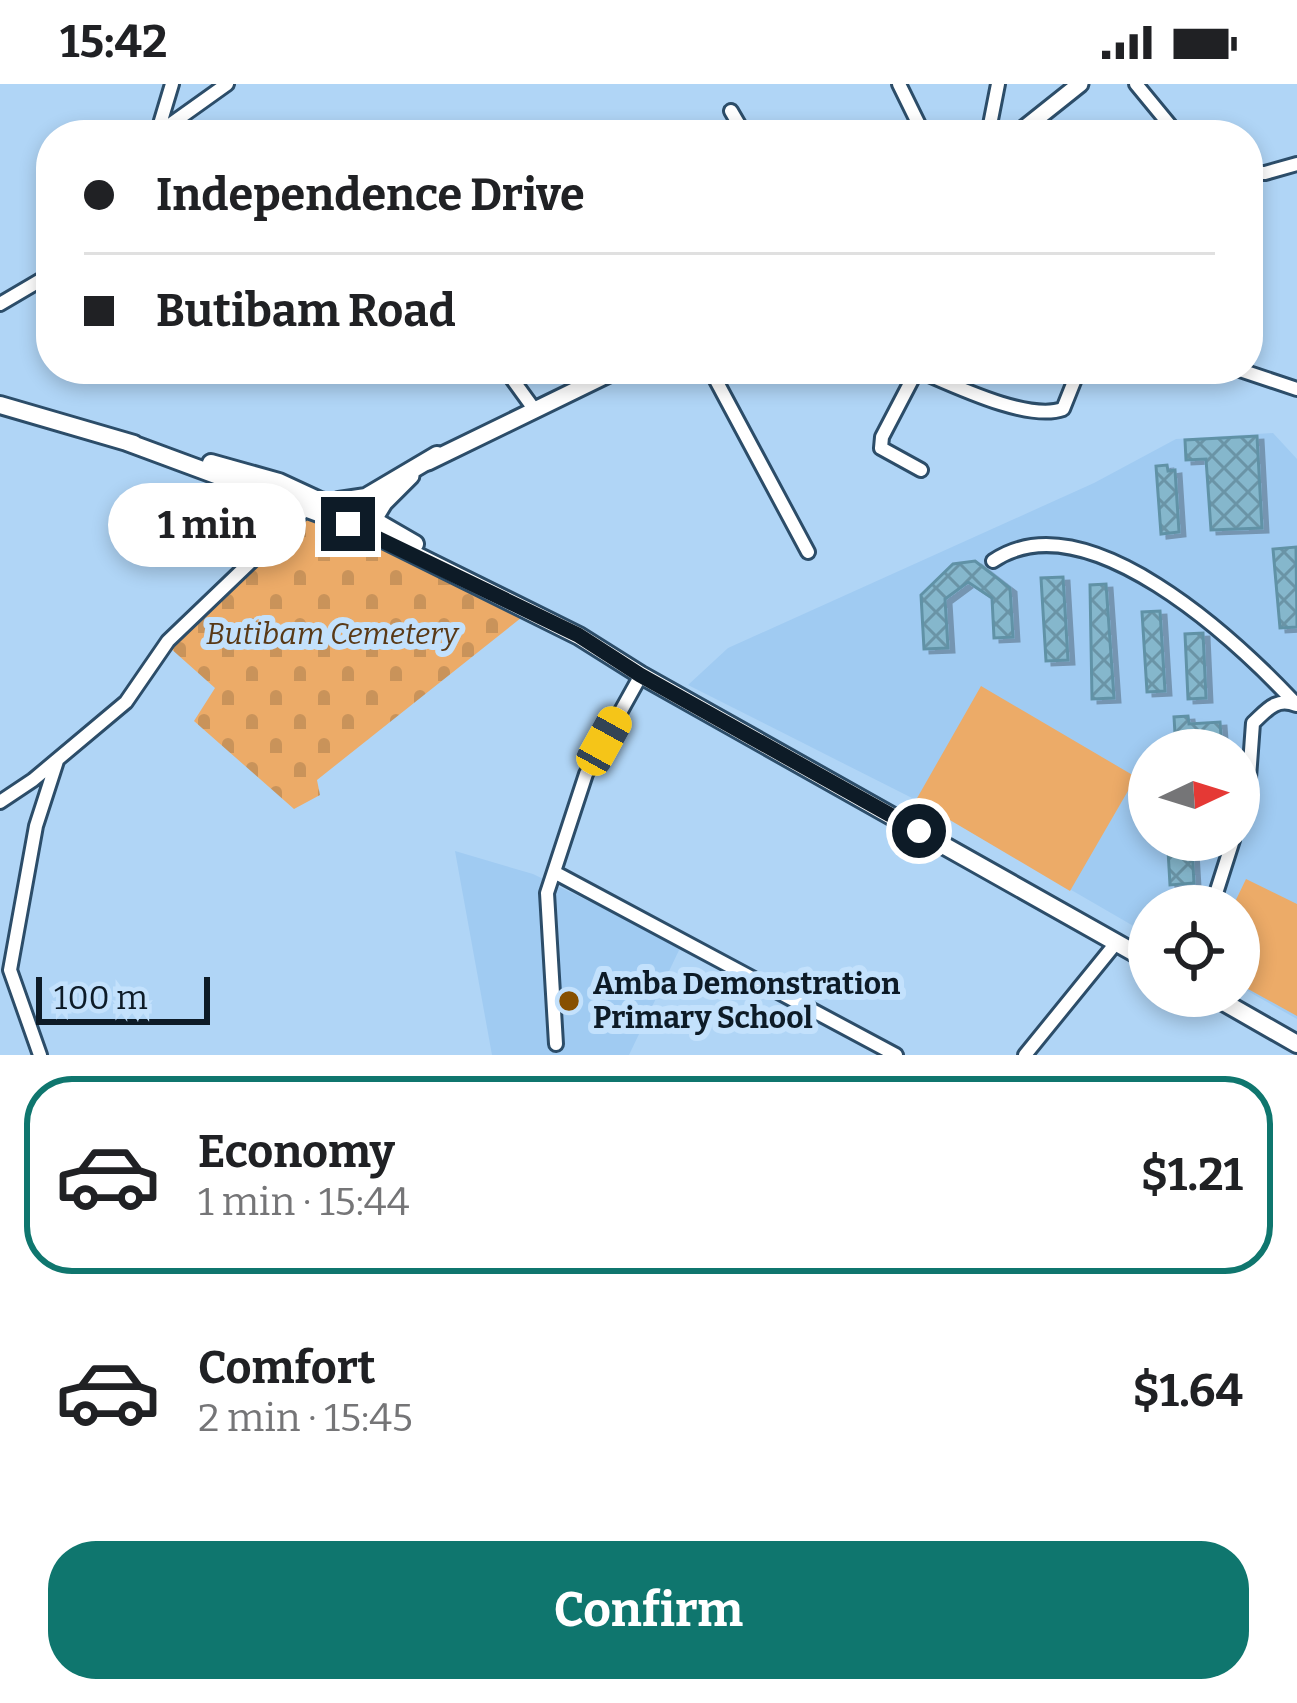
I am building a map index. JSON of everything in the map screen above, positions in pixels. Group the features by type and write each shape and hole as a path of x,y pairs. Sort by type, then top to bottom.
{"main road":[{"path":"0,405 262,477 313,505 361,521 578,635 640,675 1128,950"},
{"path":"313,505 366,497 437,455"},
{"path":"1250,1017 1297,1044"}],"street":[{"path":"161,120 172,84"},
{"path":"177,120 227,84"},
{"path":"899,84 917,120"},
{"path":"991,120 998,84"},
{"path":"1035,120 1080,84"},
{"path":"1136,84 1166,120"},
{"path":"730,111 736,120"},
{"path":"1263,173 1297,164"},
{"path":"0,304 36,283"},
{"path":"1263,377 1297,389"},
{"path":"516,384 534,410"},
{"path":"361,521 437,455 589,384"},
{"path":"718,384 808,552"},
{"path":"909,384 881,448 921,470"},
{"path":"954,384 1028,411 1050,414 1063,410 1073,384"},
{"path":"0,802 126,702 168,641 313,505"},
{"path":"993,561 1014,547 1068,547 1101,555 1171,594 1262,668 1297,705"},
{"path":"556,1044 547,893 586,774 640,675"},
{"path":"1253,729 1274,704 1297,705"},
{"path":"40,1055 10,970 36,826 57,760"},
{"path":"554,872 896,1055"},
{"path":"1025,1055 1116,943"}],"shaded area":[{"path":"1273,433 1297,459 1297,1019 1260,998 1260,885 1128,885 1128,923 916,800 688,685 728,648 1094,483 1176,439"},
{"name":"Amba Demonstration Primary School","path":"455,851 533,874 681,946 629,1055 492,1055"}],"green space":[{"name":"Butibam Cemetery","path":"307,508 531,610 317,780 320,795 294,809 194,721 215,688 169,647"},
{"path":"981,686 1128,772 1128,791 1070,891 916,800"},
{"path":"1260,886 1297,904 1297,1016 1260,996"}],"building":[{"path":"1257,436 1262,528 1211,530 1206,459 1186,460 1185,440"},
{"path":"1167,465 1168,471 1175,470 1179,532 1161,534 1156,466"},
{"path":"1296,547 1297,627 1280,628 1273,549"},
{"path":"975,561 1010,588 1013,637 994,638 992,598 968,582 945,599 948,648 924,649 921,595 953,564"},
{"path":"1063,577 1068,660 1046,661 1041,578"},
{"path":"1106,584 1114,698 1092,699 1090,585"},
{"path":"1160,611 1165,691 1147,692 1142,612"},
{"path":"1203,633 1206,698 1188,699 1185,634"},
{"path":"1188,716 1189,724 1220,722 1220,729 1175,729 1174,717"},
{"path":"1169,861 1193,861 1194,883 1170,885"}],"place":[{"name":"Amba Demonstration Primary School","path":"569,1001"}],"route":[{"path":"348,524 578,635 640,675 919,831"}]}
